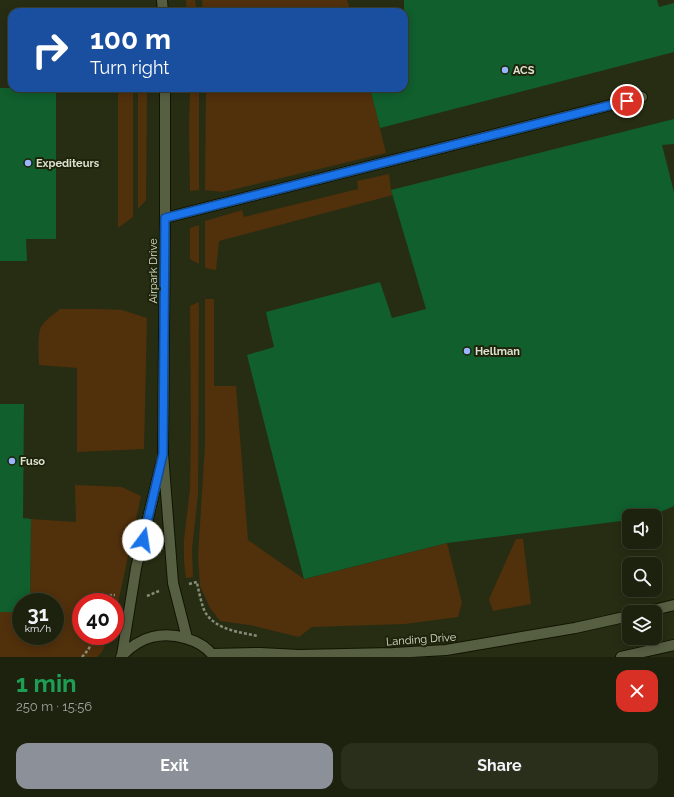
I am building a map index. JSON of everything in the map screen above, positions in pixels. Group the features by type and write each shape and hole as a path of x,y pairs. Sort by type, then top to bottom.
{"street":[{"name":"Airpark Drive","path":"165,92 163,454 174,587 187,638"},
{"path":"165,218 642,97"},
{"name":"Airpark Drive","path":"122,656 136,568 163,454"},
{"path":"662,608 674,605"},
{"name":"Landing Drive","path":"213,656 260,653 299,655 446,650 576,628 622,618"},
{"path":"122,656 136,644 152,637 169,635 187,638 200,644 213,656"},
{"path":"621,657 674,645"}],"path":[{"path":"131,598 141,599 161,590 197,582 205,612 215,623 235,632 261,636"},
{"path":"82,657 91,645"}],"shaded area":[{"path":"186,0 195,0 196,8 187,8"},
{"path":"202,0 347,0 350,8 203,8"},
{"path":"118,92 133,92 133,217 118,228"},
{"path":"138,92 147,92 146,200 138,209"},
{"path":"190,92 199,92 199,190 190,191"},
{"path":"206,92 371,92 386,153 223,192 205,190"},
{"path":"389,174 393,195 219,241 216,270 205,268 205,221 242,210 244,217 358,189 357,181"},
{"path":"199,225 199,264 190,259 190,228"},
{"path":"205,299 214,299 214,386 236,386 248,540 304,579 447,543 462,603 458,617 405,624 312,627 299,637 250,625 220,621 210,608 200,586 198,557 205,444"},
{"path":"199,302 198,493 192,550 193,577 186,578 184,540 190,489 191,428 190,306"},
{"path":"60,309 122,310 147,318 144,449 77,452 77,368 39,365 39,340 41,327"},
{"path":"75,485 122,487 141,496 120,593 72,593 72,645 105,645 102,652 97,657 0,657 0,612 12,612 12,645 64,645 64,593 30,593 31,519 76,522"},
{"path":"516,539 523,539 531,604 493,611 489,599"}],"building":[{"name":"ACS","path":"404,0 657,0 659,7 674,3 674,52 380,128 371,92 408,92 408,8 404,8"},
{"name":"Expediteurs","path":"0,88 8,88 8,92 56,92 56,239 26,239 27,261 0,261"},
{"name":"Hellman","path":"674,119 674,144 662,145 674,192 674,506 662,511 662,509 622,509 622,521 447,543 304,579 247,355 274,347 266,312 380,282 392,318 426,309 391,190"},
{"name":"Fuso","path":"0,404 24,404 23,518 31,519 30,593 12,593 12,612 0,612"}],"place":[{"name":"ACS","path":"505,70"},
{"name":"Expediteurs","path":"28,163"},
{"name":"Hellman","path":"467,351"},
{"name":"Fuso","path":"12,461"}],"route":[{"path":"143,540 163,454 165,218 627,101"}]}
